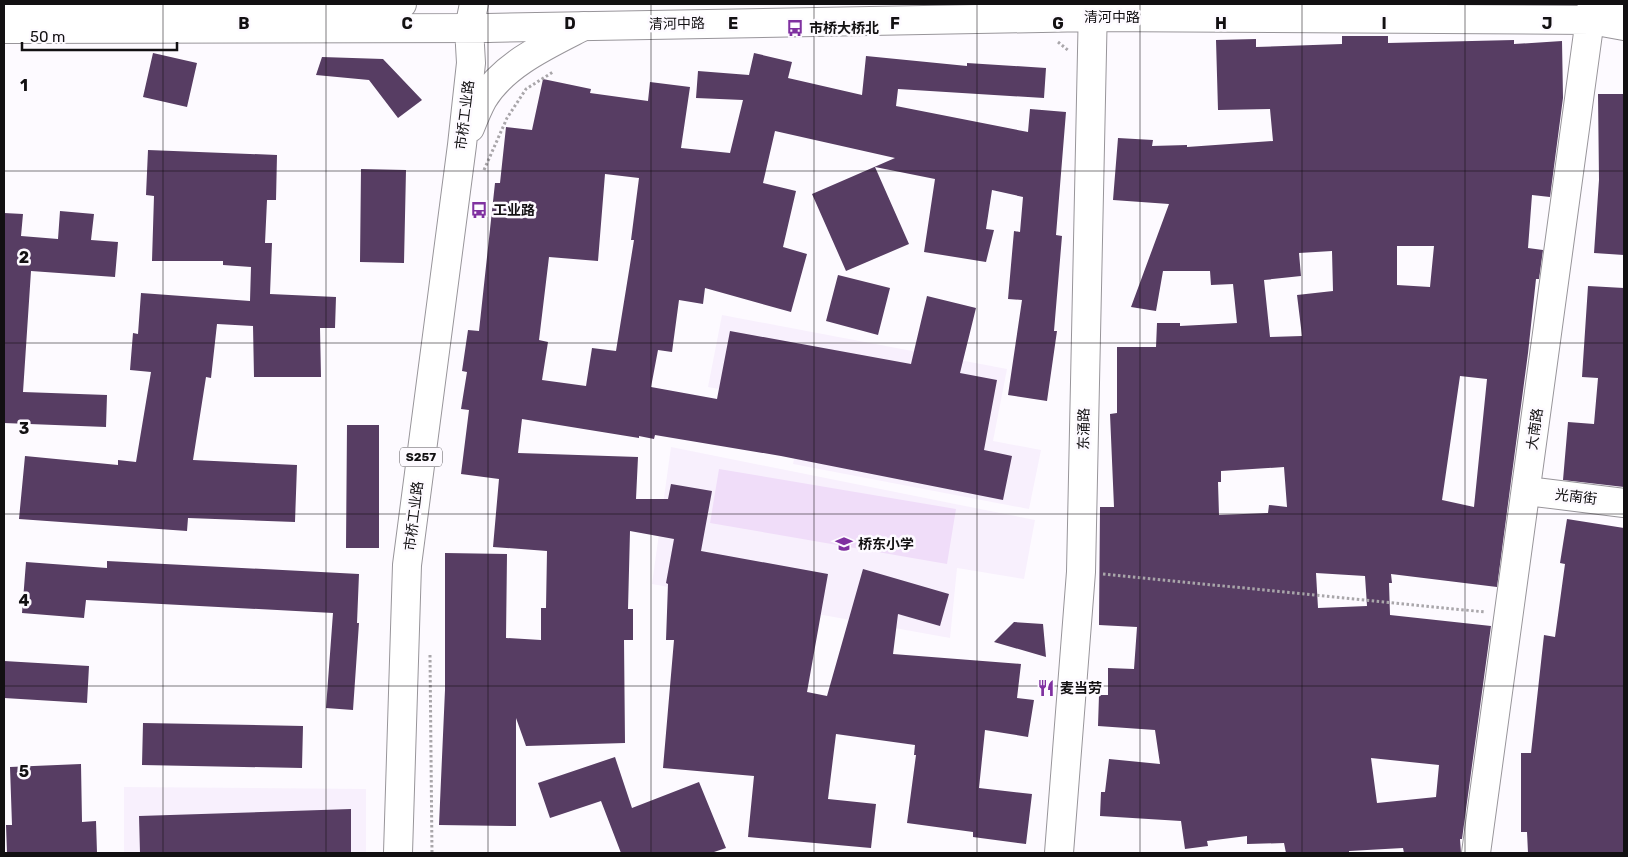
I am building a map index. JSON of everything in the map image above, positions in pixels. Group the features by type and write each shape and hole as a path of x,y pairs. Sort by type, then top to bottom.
{"street":[{"path":"4,5 402,4"},
{"path":"1616,4 1624,5"},
{"name":"清河中路","path":"4,29 480,16 584,26 1093,10 1592,12 1624,26"},
{"name":"东涌路","path":"1059,853 1081,572 1093,10"},
{"name":"大南路","path":"1476,853 1592,12"},
{"name":"市桥工业路","path":"398,853 407,565 471,63 480,16"},
{"path":"462,145 484,98 505,74 544,46 584,26"},
{"name":"光南街","path":"1527,491 1624,503"}],"path":[{"path":"1052,37 1074,54"},
{"path":"481,176 507,118 526,89 560,67"},
{"path":"1081,572 1510,614"},
{"path":"430,647 432,853"}],"shaded area":[{"path":"722,315 1007,369 993,441 1041,450 1029,509 793,464 805,405 708,387"},
{"name":"桥东小学","path":"671,447 1035,520 1024,579 957,568 950,638 652,584"},
{"path":"719,469 956,509 947,564 710,523"},
{"path":"124,787 366,789 366,853 124,853"}],"building":[{"path":"1342,36 1388,36 1388,43 1514,40 1514,44 1562,41 1563,98 1550,197 1532,195 1528,248 1543,250 1539,279 1536,279 1497,587 1391,574 1392,583 1389,583 1390,615 1491,626 1462,839 1460,839 1461,853 1404,853 1403,848 1349,851 1349,853 1286,853 1284,843 1247,844 1247,836 1207,841 1208,846 1185,849 1181,821 1100,816 1101,792 1105,792 1109,759 1160,764 1155,730 1098,726 1099,695 1108,695 1108,668 1134,669 1137,627 1099,625 1100,507 1114,507 1110,414 1117,413 1117,347 1156,347 1157,323 1180,323 1180,326 1237,323 1233,284 1211,285 1210,271 1163,271 1156,311 1131,307 1169,204 1113,200 1118,138 1153,140 1152,146 1187,145 1187,147 1273,141 1270,109 1218,110 1216,40 1256,39 1256,47 1342,44","holes":["1397,246 1434,246 1430,287 1397,285","1332,251 1333,291 1297,295 1302,336 1270,337 1264,280 1301,276 1299,253","1460,376 1487,379 1474,507 1442,500","1284,467 1287,507 1269,505 1268,513 1219,515 1218,482 1221,482 1221,471","1316,573 1365,576 1367,606 1318,608","1371,758 1439,765 1436,797 1377,803"]},
{"path":"153,53 197,63 187,107 143,97"},
{"path":"754,53 792,62 788,78 862,95 866,56 967,66 967,63 1046,68 1044,98 898,89 896,106 1028,132 1030,109 1066,112 1056,235 1062,236 1054,331 1057,331 1047,401 1008,395 1022,300 1008,299 1014,231 1020,232 1023,197 992,190 986,229 994,230 986,262 924,252 935,179 875,167 909,244 846,271 812,194 895,158 775,131 763,183 796,191 783,247 807,254 791,312 705,288 703,304 679,300 672,352 658,350 651,387 717,399 730,331 911,364 927,296 976,308 960,373 997,380 984,450 1012,456 1003,500 781,456 655,435 654,439 639,436 639,438 522,419 518,453 638,457 636,499 668,499 671,484 712,491 701,551 828,574 807,692 827,696 863,569 949,594 940,626 898,614 893,654 1021,664 1017,698 1034,700 1028,737 985,730 979,788 1032,794 1026,844 973,837 973,832 907,823 916,755 914,755 915,745 836,734 828,799 876,804 871,848 748,837 754,776 663,768 674,640 666,640 668,584 666,583 674,539 630,531 628,609 633,609 633,640 624,640 625,743 526,746 516,718 516,826 439,825 445,690 445,553 507,554 506,638 541,640 541,608 546,608 547,551 493,547 499,479 461,474 469,410 461,409 467,372 462,371 468,330 479,331 495,183 500,183 506,127 532,130 543,79 591,89 590,93 648,101 650,82 690,87 681,148 730,153 743,100 696,98 698,71 749,75","holes":["605,174 639,178 631,240 634,240 616,351 592,348 586,386 542,380 548,342 539,340 549,257 598,261"]},
{"path":"322,57 383,59 422,100 398,118 369,80 316,75"},
{"path":"1598,94 1624,94 1624,255 1594,253 1599,180"},
{"path":"148,150 277,155 276,200 267,200 265,243 272,243 270,294 336,297 335,328 320,328 321,377 254,377 253,326 217,324 211,378 206,377 193,460 297,465 295,522 188,518 187,531 19,519 25,456 118,465 118,460 136,462 151,372 130,370 133,333 138,334 141,293 250,301 251,267 223,265 223,261 152,261 154,196 146,195"},
{"path":"361,169 406,170 404,263 360,262"},
{"path":"60,211 94,214 91,240 118,242 115,277 31,271 23,392 107,395 106,427 4,423 4,213 23,214 21,236 58,239"},
{"path":"838,275 890,288 878,335 826,321"},
{"path":"1588,286 1624,288 1624,487 1563,480 1568,422 1594,424 1598,378 1582,377"},
{"path":"347,425 379,425 379,548 346,548"},
{"path":"1567,519 1624,528 1624,853 1528,853 1527,832 1521,832 1521,753 1531,753 1544,635 1555,637 1565,564 1560,563"},
{"path":"107,561 359,574 357,623 359,623 353,710 326,708 333,613 86,600 84,618 22,613 26,562 107,568"},
{"path":"1014,622 1043,624 1046,657 994,642"},
{"path":"4,661 89,666 87,703 4,698"},
{"path":"143,723 303,726 302,768 142,765"},
{"path":"615,757 632,808 699,782 726,848 711,853 621,853 601,801 550,818 538,783"},
{"path":"81,764 82,822 96,821 97,853 7,853 6,825 12,825 10,767"},
{"path":"351,809 351,853 140,853 139,816"}],"place":[{"name":"市桥大桥北","path":"795,28"},
{"name":"工业路","path":"479,210"},
{"name":"桥东小学","path":"844,544"},
{"name":"麦当劳","path":"1046,688"}]}
